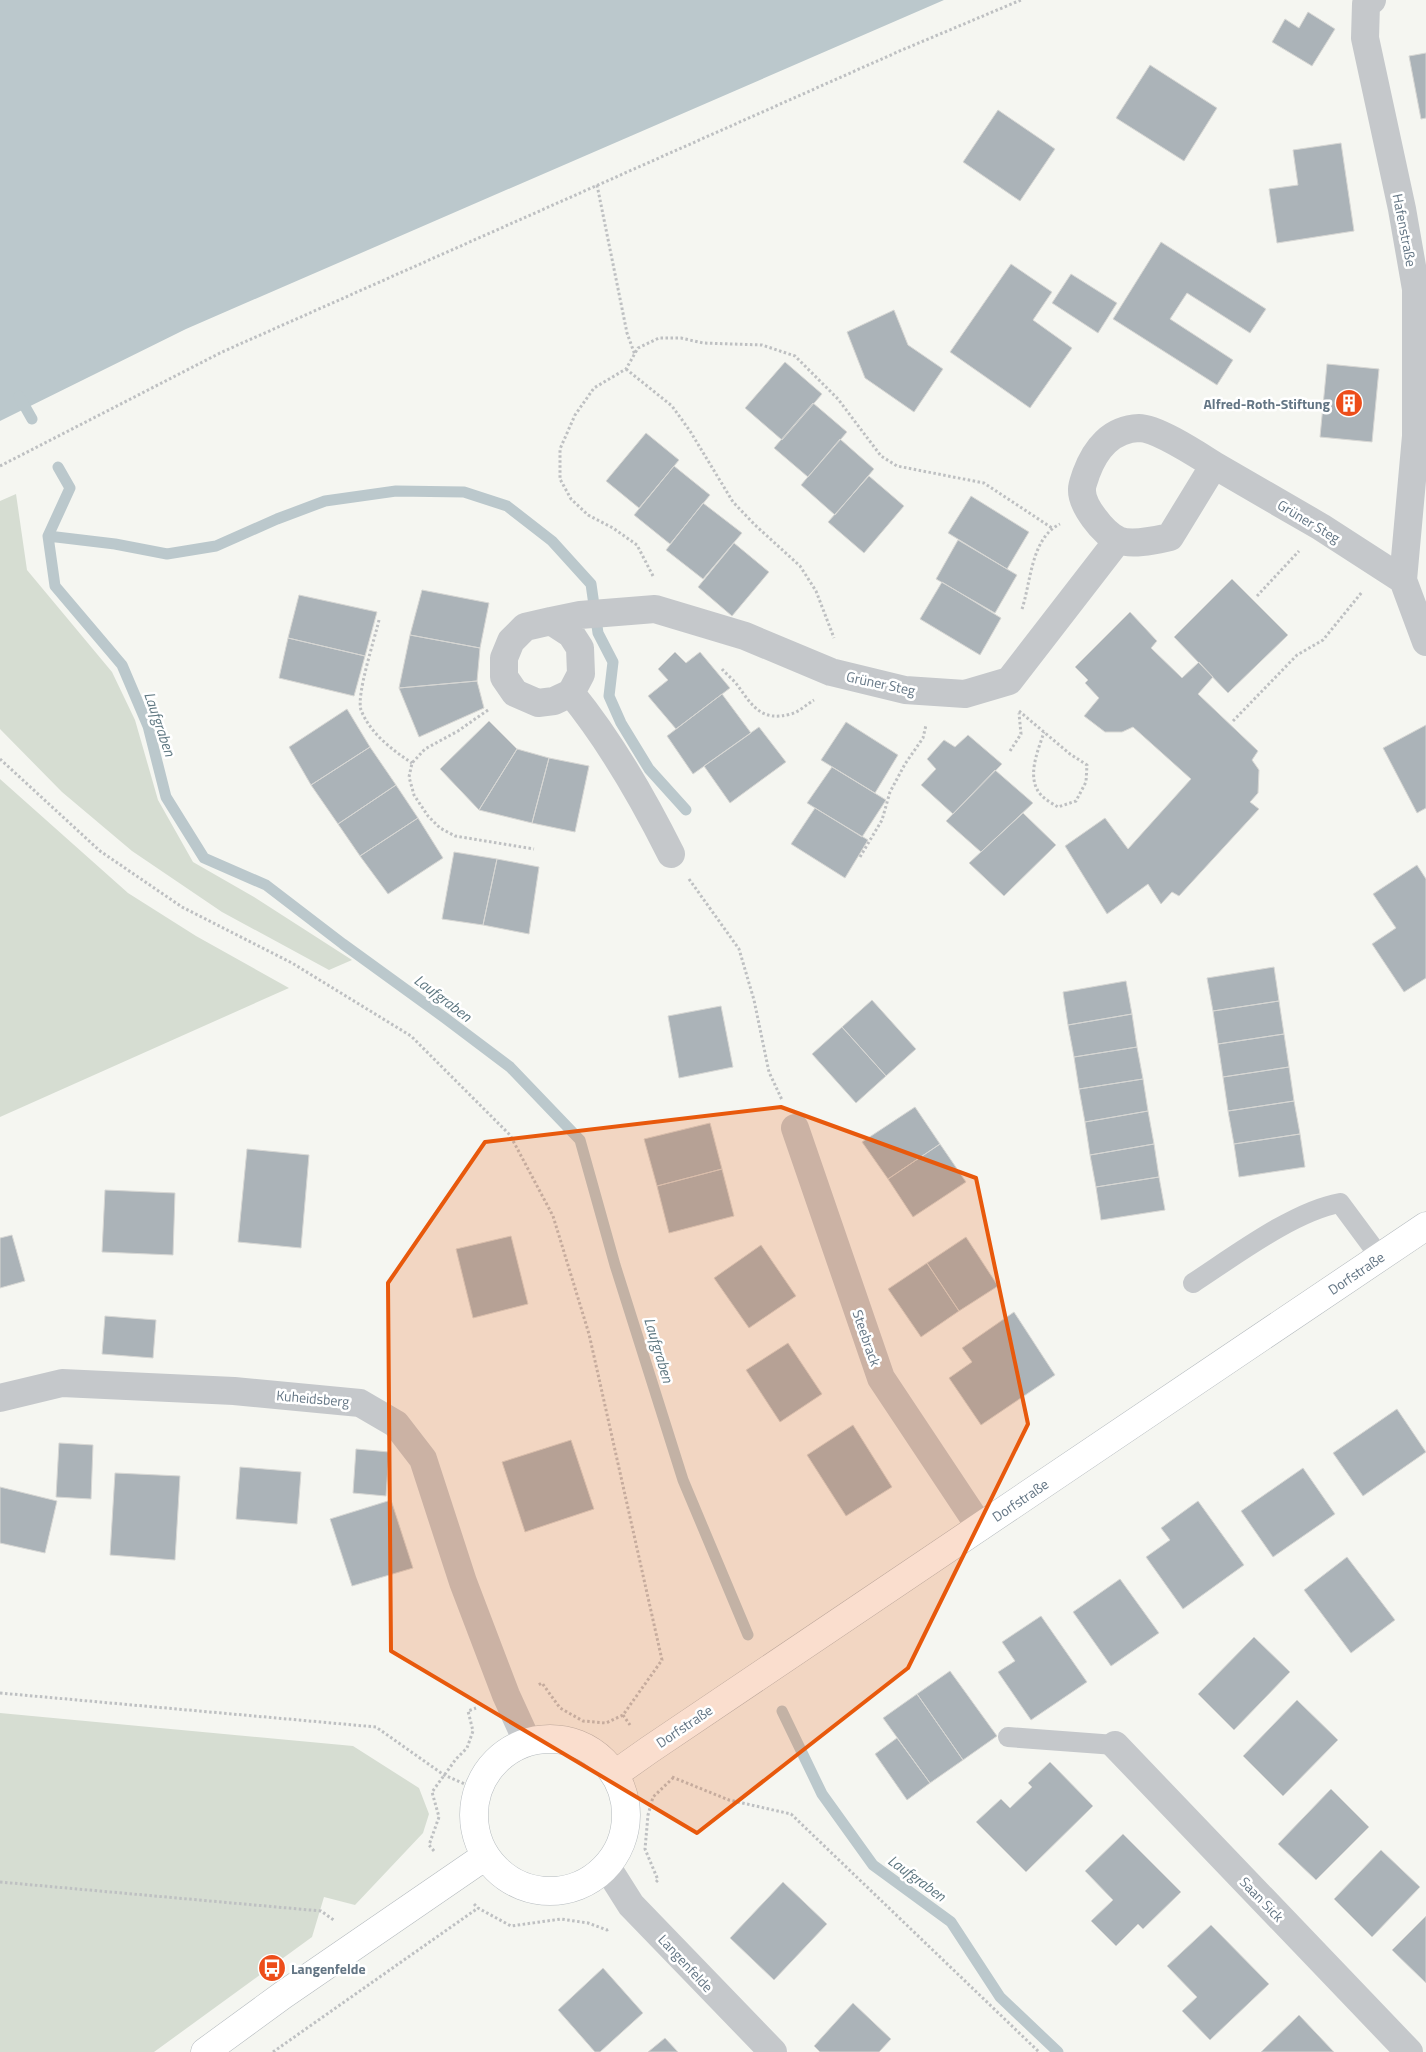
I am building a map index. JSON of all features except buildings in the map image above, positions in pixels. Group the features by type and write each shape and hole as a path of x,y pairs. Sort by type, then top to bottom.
{"street":[{"name":"Hafenstraße","path":"1372,0 1366,4 1365,38 1421,290 1416,436 1392,572 1426,642"},
{"name":"Grüner Steg","path":"1118,540 1100,526 1088,509 1082,489 1091,461 1105,440 1123,430 1142,428 1186,447 1392,572"},
{"path":"1009,681 1118,540 1145,542 1170,537 1214,465"},
{"name":"Grüner Steg","path":"551,621 580,614 655,609 745,636 840,674 905,690 966,694 1009,681"},
{"path":"551,621 571,634 580,648 581,674 571,692 554,701 538,703 515,693 504,677 504,658 511,641 525,627 551,621"},
{"path":"571,692 594,721 654,820 671,854"},
{"name":"Steebrack","path":"795,1128 881,1378 980,1528"},
{"name":"Dorfstraße","path":"615,1774 1426,1226"},
{"name":"Kuheidsberg","path":"0,1398 62,1382 234,1391 360,1402 396,1424 423,1459 463,1582 506,1695 527,1741"},
{"path":"552,1738 577,1743 598,1756 615,1774 626,1806 624,1838 607,1867 578,1887 543,1893 510,1882 484,1857 473,1824 476,1790 496,1759 527,1741 552,1738"},
{"name":"Saan Sick","path":"1115,1745 1409,2052"},
{"path":"205,2052 484,1857"},
{"name":"Langenfelde","path":"607,1867 631,1904 772,2052"}],"lane":[{"path":"1193,1283 1278,1229 1327,1205 1340,1203 1380,1257"},
{"path":"1008,1737 1115,1745"}],"path":[{"path":"0,466 222,352 893,54 1021,0"},
{"path":"597,185 616,271 627,333 635,356"},
{"path":"655,609 654,577 637,545 588,515 571,499 560,479 560,449 575,414 594,388 626,369 638,348 659,338 681,338 703,344 762,345 795,356 838,399 880,456 897,466 984,483 1052,528"},
{"path":"626,369 672,406 690,431 733,502 800,566 816,591 840,674 815,700 792,714 770,716 758,711 747,700 738,685 722,669"},
{"path":"1021,612 1026,598 1030,573 1041,545 1052,528 1088,509"},
{"path":"1257,596 1321,528"},
{"path":"1233,721 1297,655 1323,640 1368,585 1392,572"},
{"path":"379,620 362,690 361,709 381,739 396,752 412,762"},
{"path":"1009,681 1019,711 1021,734 1010,751"},
{"path":"860,857 882,820 890,792 923,738 933,692"},
{"path":"515,693 458,732 425,749 412,762 410,777 414,795 428,816 440,828 455,836 534,849"},
{"path":"1019,711 1044,732 1070,754 1088,766 1086,782 1076,801 1058,807 1042,796 1033,783 1035,764 1044,732"},
{"path":"0,759 100,851 182,907 292,963 411,1036 510,1135 553,1216 589,1334 662,1660 623,1715 606,1723 583,1721 560,1708 542,1684"},
{"path":"671,854 739,949 754,1000 769,1072 795,1128"},
{"path":"0,1692 376,1727 444,1775 476,1790"},
{"path":"429,1845 439,1817 432,1792 456,1759 467,1748 473,1730 468,1712"},
{"path":"673,1778 729,1800 790,1814 1039,2052"},
{"path":"0,1882 321,1911 362,1941"},
{"path":"273,2052 478,1908"}],"highlighted area":[{"path":"781,1107 976,1178 1028,1424 908,1668 697,1833 391,1651 388,1283 485,1142"}],"shaded area":[{"path":"0,0 944,0 186,329 0,421"},
{"path":"16,494 27,570 112,672 135,720 158,800 193,862 254,897 352,960 329,970 222,912 132,851 62,792 0,729 0,501"},
{"path":"0,779 128,893 196,936 289,988 0,1117"},
{"path":"0,1713 353,1746 419,1788 429,1814 423,1833 355,1905 324,1897 312,1937 154,2052 0,2052"}],"waterway":[{"path":"19,396 32,419"},
{"name":"Laufgraben","path":"58,467 70,488 48,536 55,586 122,665 148,726 166,797 204,858 266,885 445,1018 510,1067 580,1140 615,1265 683,1480 748,1635"},
{"path":"48,536 115,544 167,554 216,546 277,519 325,501 396,491 464,492 507,506 552,541 591,584 598,633 613,662 609,696 621,723 649,769 686,810"},
{"name":"Laufgraben","path":"782,1711 822,1794 873,1865 951,1922 1000,1997 1058,2052"}],"place":[{"name":"Alfred-Roth-Stiftung","path":"1349,403"},
{"name":"Langenfelde","path":"272,1968"}]}
